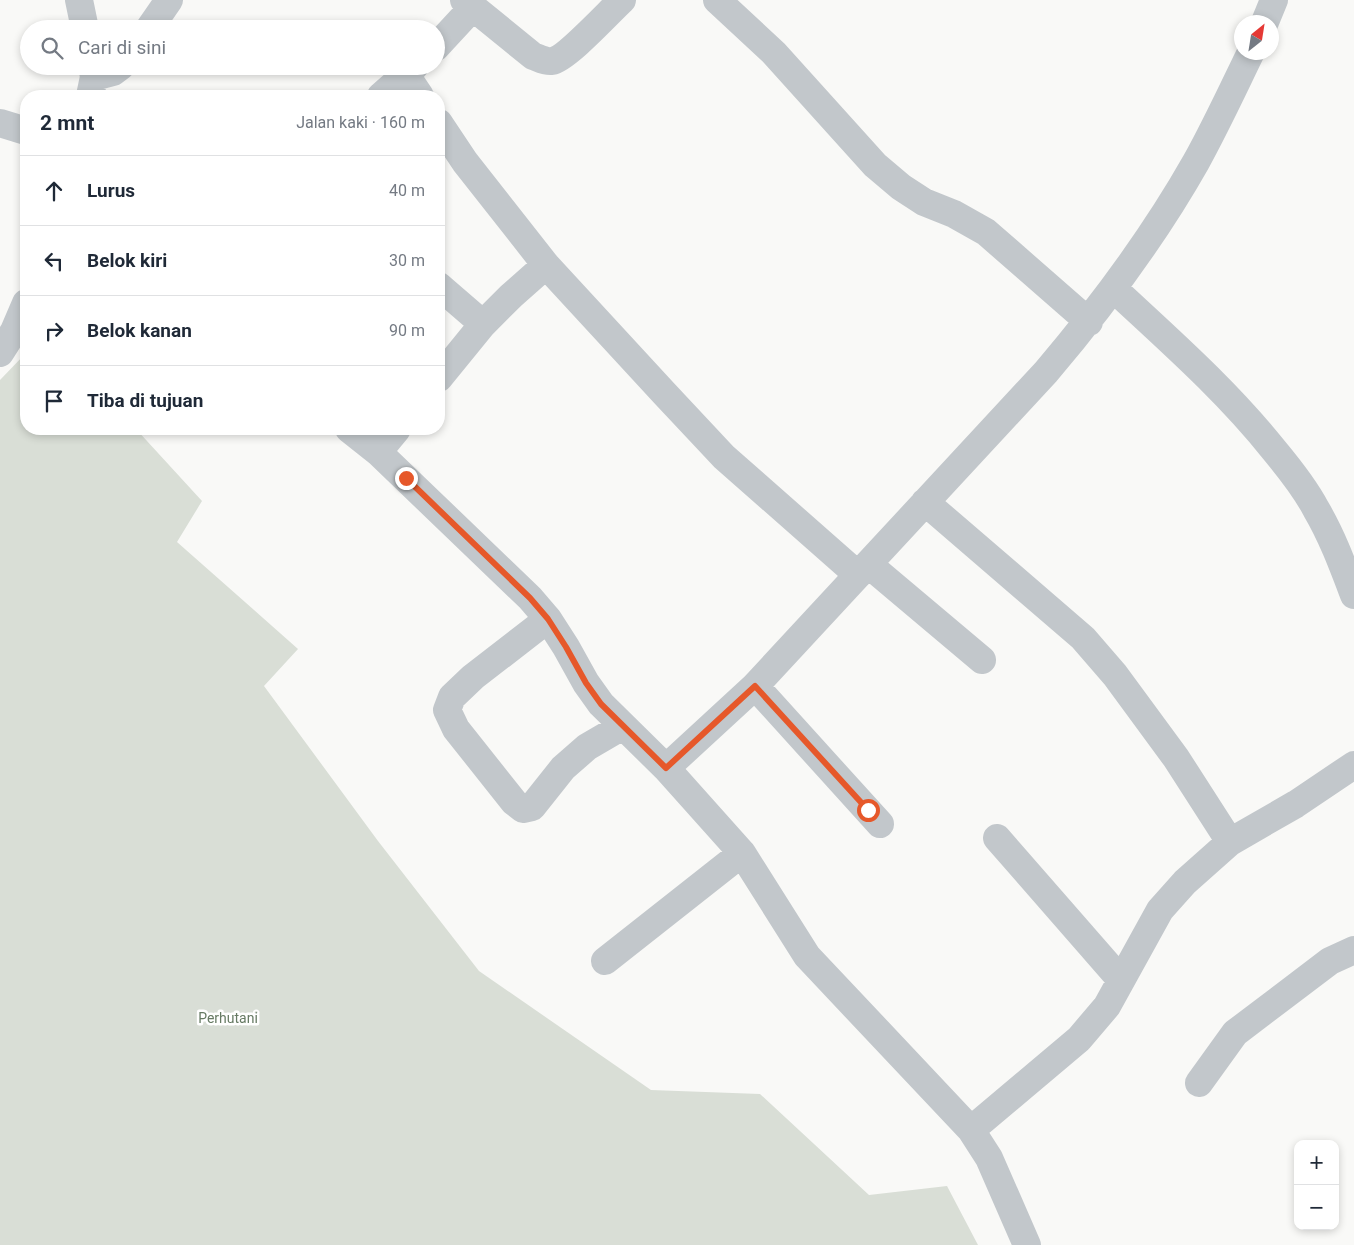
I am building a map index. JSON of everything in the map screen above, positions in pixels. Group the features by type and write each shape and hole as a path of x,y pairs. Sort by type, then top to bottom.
{"street":[{"path":"79,0 83,20"},
{"path":"155,20 169,0"},
{"path":"445,35 469,4 533,56 553,61 566,53 622,0"},
{"path":"717,0 774,53 876,164 901,187 924,202 954,214 986,232 1088,322"},
{"path":"1268,15 1274,0"},
{"path":"666,768 755,686 1046,372 1088,322 1114,289 1172,202 1197,160 1247,60"},
{"path":"92,80 105,75"},
{"path":"393,90 414,79"},
{"path":"0,122 20,129"},
{"path":"445,133 464,162 546,265 724,457 863,569 982,660"},
{"path":"445,371 483,324 546,265"},
{"path":"1114,289 1220,387 1288,467 1316,508 1338,553 1354,595"},
{"path":"445,291 483,324"},
{"path":"0,353 14,331 20,317"},
{"path":"357,435 378,452 530,598 548,619 586,683 601,704 666,768 742,853 807,956 971,1130 989,1158 1027,1245"},
{"path":"378,452 392,435"},
{"path":"925,502 1083,638 1115,674 1159,735 1230,842"},
{"path":"548,619 473,677 452,697 447,710 456,729 514,802 522,809 532,807 563,768 587,747 623,726"},
{"path":"755,686 880,824"},
{"path":"971,1130 1079,1039 1107,1006 1160,910 1185,882 1230,842 1296,804 1354,765"},
{"path":"997,838 1121,980"},
{"path":"605,961 742,853"},
{"path":"1199,1082 1235,1033 1330,961 1354,950"}],"green space":[{"name":"Perhutani","path":"20,359 20,435 142,435 202,501 177,542 298,649 264,686 378,841 479,971 651,1090 760,1094 869,1195 947,1186 978,1245 0,1245 0,380"}],"route":[{"path":"406,478 530,598 548,619 586,683 601,704 666,768 755,686 868,810"}]}
